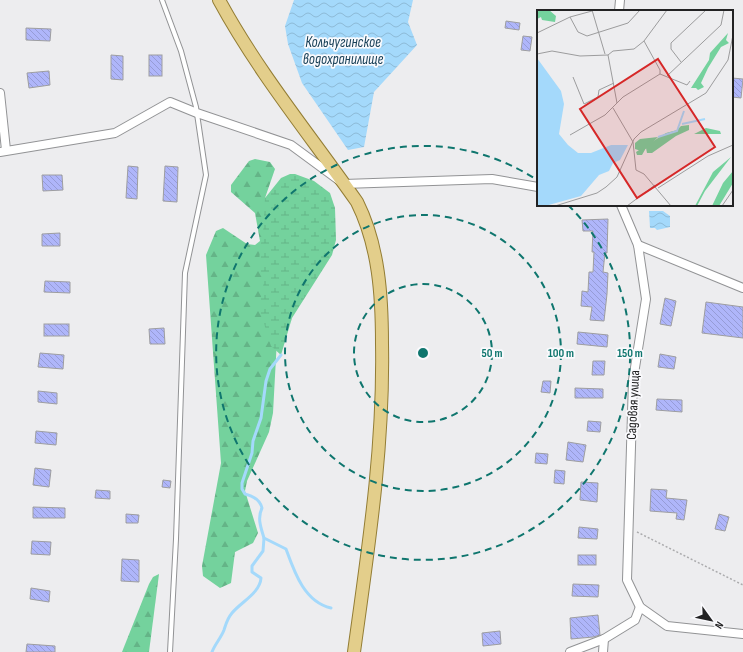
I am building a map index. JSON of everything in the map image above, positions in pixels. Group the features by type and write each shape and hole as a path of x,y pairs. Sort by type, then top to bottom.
{"main road":[{"path":"219,0 238,34 263,73 357,202 369,229 378,271 382,323 383,373 377,476 354,652"}],"street":[{"path":"619,10 620,0"},
{"path":"0,93 3,151 115,133 170,102 291,146 344,184 492,179 537,187"},
{"name":"Садовая улица","path":"621,206 638,245 646,299 633,380 628,527 627,580 640,607"},
{"path":"638,245 743,288"},
{"path":"570,652 604,640 635,620 640,607 667,626 743,634"},
{"path":"603,652 604,640"}],"lane":[{"path":"162,0 181,51 197,113 206,175 185,274 176,539 170,652"}],"path":[{"path":"628,527 743,585"}],"green space":[{"path":"255,159 270,162 275,169 265,198 277,339 273,413 269,432 247,481 245,491 258,533 253,543 235,552 231,583 220,588 203,576 202,566 221,463 206,255 216,231 223,228 247,244 255,245 260,241 255,213 231,192 231,185 249,161"},
{"path":"290,174 295,174 314,181 330,193 335,208 336,240 332,255 292,318 281,355 271,346 261,314 260,303 264,281 259,266 265,198 281,178"},
{"path":"159,574 149,652 122,652 149,584 153,577"}],"water":[{"name":"Кольчугинское водохранилище","path":"294,0 413,0 408,22 417,45 374,92 364,147 348,150 302,83 288,44 285,26"},
{"path":"649,211 663,211 670,216 670,227 657,230 655,228 650,228"}],"building":[{"path":"506,21 520,23 519,30 505,28"},
{"path":"26,28 51,29 50,41 26,40"},
{"path":"523,36 532,37 530,51 521,50"},
{"path":"111,55 123,56 123,80 111,79"},
{"path":"149,55 162,55 162,76 149,76"},
{"path":"49,71 50,85 29,88 27,73"},
{"path":"733,78 743,79 741,98 733,97"},
{"path":"128,166 138,167 137,199 126,198"},
{"path":"165,166 178,167 177,202 163,201"},
{"path":"42,175 62,175 63,190 43,191"},
{"path":"608,219 607,253 605,253 603,272 608,273 604,321 590,320 592,307 581,306 582,291 588,292 589,272 593,272 593,231 583,231 582,220"},
{"path":"60,233 60,246 42,246 42,234"},
{"path":"45,281 70,282 70,293 44,292"},
{"path":"665,298 676,301 671,326 660,324"},
{"path":"706,302 743,307 743,338 702,333"},
{"path":"44,324 69,324 69,336 44,336"},
{"path":"164,328 165,344 150,344 149,329"},
{"path":"578,332 608,335 607,347 577,344"},
{"path":"40,353 64,355 63,369 38,367"},
{"path":"660,354 676,357 674,369 658,367"},
{"path":"593,361 605,361 604,375 592,375"},
{"path":"543,381 551,381 550,393 541,392"},
{"path":"575,388 603,389 603,398 575,398"},
{"path":"38,391 57,393 57,404 38,402"},
{"path":"657,399 682,400 682,412 656,410"},
{"path":"588,421 601,422 600,432 587,431"},
{"path":"36,431 57,433 56,445 35,443"},
{"path":"568,442 586,445 583,462 566,460"},
{"path":"536,453 548,454 547,464 535,463"},
{"path":"35,468 51,470 49,487 33,485"},
{"path":"555,470 565,471 564,484 554,483"},
{"path":"163,480 171,481 170,488 162,487"},
{"path":"581,482 598,483 597,502 580,500"},
{"path":"651,489 667,490 666,498 687,500 684,520 676,519 677,513 650,511"},
{"path":"96,490 110,491 110,499 95,498"},
{"path":"33,507 65,508 65,518 33,518"},
{"path":"126,514 139,515 138,523 126,523"},
{"path":"719,514 729,517 725,531 715,529"},
{"path":"579,527 598,529 597,539 578,538"},
{"path":"32,541 51,542 50,555 31,554"},
{"path":"578,555 596,555 596,565 578,565"},
{"path":"122,559 139,560 139,582 121,581"},
{"path":"573,584 599,585 598,597 572,596"},
{"path":"31,588 50,591 49,602 30,599"},
{"path":"598,615 600,635 571,639 570,618"},
{"path":"500,631 501,644 483,646 482,633"},
{"path":"27,644 55,646 55,652 26,652"}],"waterway":[{"path":"281,355 270,369 266,381 261,418 253,441 252,453 242,483 242,489 245,494 256,499 261,505 262,508 260,519 264,538 286,549 297,576 307,592 322,605 331,608"},
{"path":"212,652 223,633 230,615 254,593 260,583 261,578 252,572 252,566 263,551 264,538"}]}
